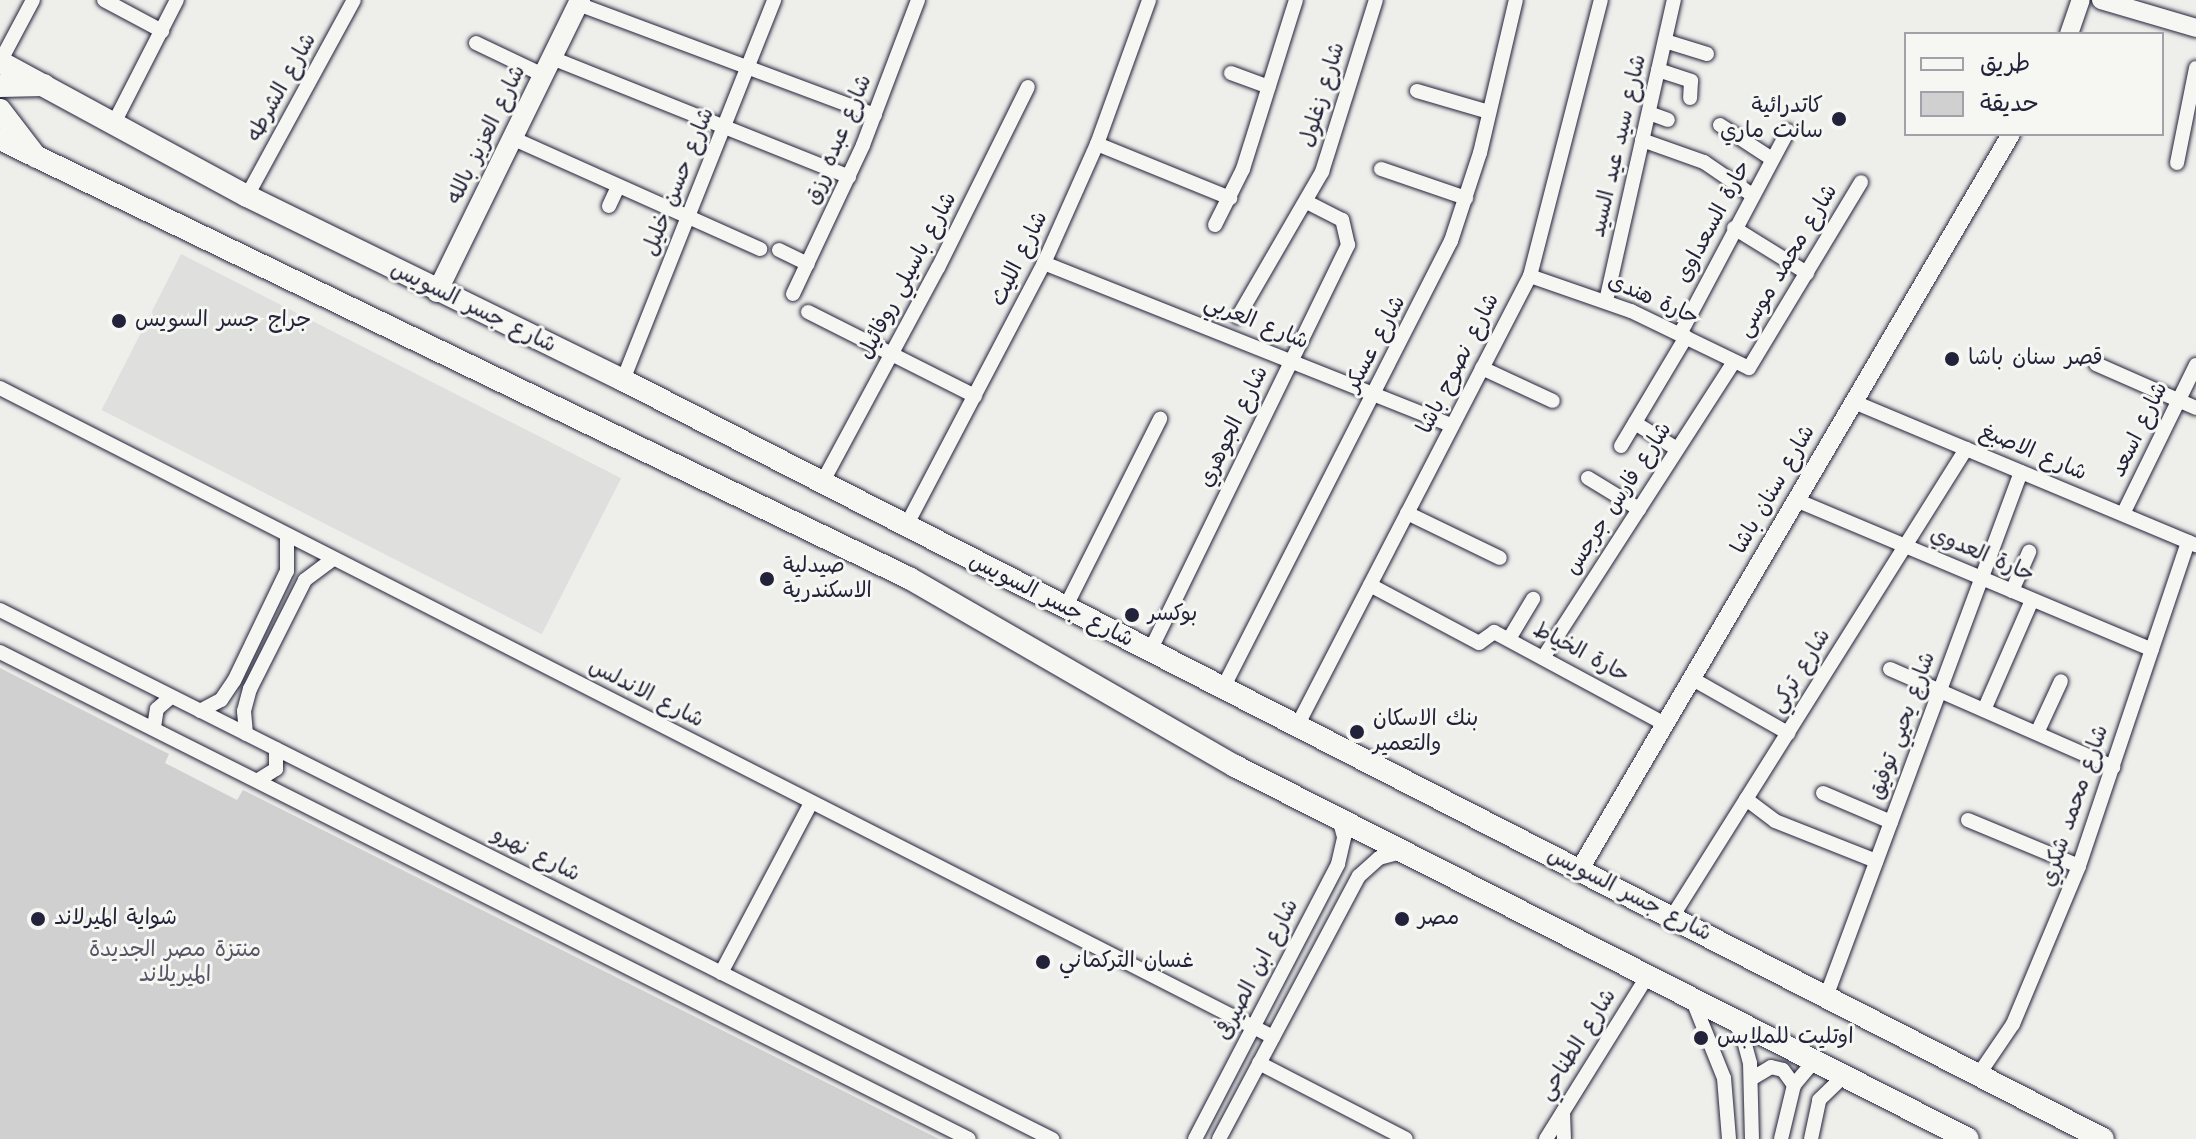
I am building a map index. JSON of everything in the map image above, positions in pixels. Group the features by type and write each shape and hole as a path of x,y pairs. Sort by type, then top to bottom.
{"main road":[{"name":"شارع العزيز بالله","path":"437,292 579,2"},
{"name":"شارع جسر السويس","path":"0,62 115,121 247,196 437,292 623,380 2103,1139"},
{"path":"0,86 44,85"},
{"path":"0,110 36,157"},
{"path":"0,139 909,578 1235,766 1845,1075 1953,1136"}],"street":[{"path":"0,62 33,0"},
{"path":"104,0 162,31"},
{"path":"115,121 177,0"},
{"name":"شارع الشرطه","path":"247,196 354,0"},
{"name":"شارع حسن خليل","path":"623,380 774,0"},
{"name":"شارع عبده رزق","path":"793,294 849,177 918,0"},
{"name":"شارع الليث","path":"906,526 1044,263 1097,144 1149,0"},
{"path":"1215,225 1230,198 1296,0"},
{"name":"شارع زغلول","path":"1238,317 1307,202 1328,156 1376,0"},
{"name":"شارع عسكر","path":"1223,688 1430,289 1466,198 1516,0"},
{"name":"شارع نصوح باشا","path":"1297,726 1530,276 1601,0"},
{"name":"شارع سيد عيد السيد","path":"1606,301 1634,210 1642,140 1674,0"},
{"path":"2070,32 2081,0"},
{"path":"2101,0 2196,28"},
{"path":"579,2 875,115"},
{"path":"1665,41 1707,54"},
{"path":"476,43 725,127 849,177"},
{"path":"2177,163 2196,68"},
{"path":"1658,70 1691,81 1690,98"},
{"path":"1231,73 1269,87"},
{"name":"شارع باسيلي روفائيل","path":"822,483 893,355 1028,87"},
{"path":"1417,91 1489,112"},
{"path":"1649,113 1668,120"},
{"path":"1720,125 1772,159"},
{"name":"حارة السعداوى","path":"1621,446 1683,336 1734,228 1788,131"},
{"name":"شارع سنان باشا","path":"1580,869 2010,136"},
{"path":"512,138 760,249"},
{"path":"1642,140 1704,162 1752,195"},
{"path":"1097,144 1230,198"},
{"path":"1381,169 1466,198"},
{"name":"شارع محمد موسى","path":"1753,363 1861,182"},
{"path":"609,206 618,187"},
{"name":"شارع الجوهري","path":"1150,651 1348,245 1342,220 1307,202"},
{"path":"1734,228 1807,273"},
{"path":"779,250 808,264"},
{"name":"شارع العربي","path":"1044,263 1452,425"},
{"name":"حارة هندى","path":"1530,276 1606,301 1745,369 1753,363"},
{"path":"808,312 975,396"},
{"name":"شارع فارس جرجس","path":"1543,658 1733,363"},
{"path":"2096,364 2196,408"},
{"name":"شارع اسعد","path":"2123,514 2196,365"},
{"path":"1482,368 1553,401"},
{"name":"شارع الاندلس","path":"0,388 332,560 1273,1037"},
{"name":"شارع الاصبغ","path":"1854,402 2192,543"},
{"path":"1065,608 1160,419"},
{"path":"1635,423 1677,449"},
{"name":"شارع تركي","path":"1672,917 1966,449"},
{"name":"شارع يحيي توفيق","path":"1826,997 2021,472"},
{"path":"1588,478 1639,509"},
{"name":"حارة العدوي","path":"1796,500 2152,650"},
{"path":"1407,513 1500,558"},
{"path":"200,711 221,700 234,681 287,571 287,537"},
{"name":"شارع محمد شكري","path":"1979,1074 2013,1024 2079,866 2152,650 2192,543"},
{"path":"2012,591 2029,552"},
{"path":"246,734 244,711 250,689 305,580 332,560"},
{"name":"حارة الخياط","path":"1370,585 1479,643 1493,632 1509,639 1665,724"},
{"path":"1509,639 1533,599"},
{"path":"1984,710 2032,600"},
{"name":"شارع نهرو","path":"0,610 1052,1139"},
{"path":"0,652 260,779 969,1139"},
{"path":"1890,669 2113,767"},
{"path":"1691,678 1788,733"},
{"path":"2037,733 2061,681"},
{"path":"154,727 157,709 171,697"},
{"path":"260,779 276,769 276,749"},
{"path":"1823,793 1891,822"},
{"path":"1746,799 1775,821 1876,861"},
{"path":"721,973 811,803"},
{"name":"شارع ابن الصيرفى","path":"1195,1139 1341,857 1344,837 1339,818"},
{"path":"1968,820 2079,866"},
{"name":"شارع ابن الصيرفى","path":"1219,1139 1359,876 1379,858 1405,851"},
{"name":"شارع الطناحي","path":"1546,1139 1648,975"},
{"path":"1691,997 1724,1078 1729,1139"},
{"path":"1739,1022 1751,1079 1752,1139"},
{"path":"1781,1139 1794,1085 1815,1060"},
{"path":"1259,1063 1406,1139"},
{"path":"1751,1079 1771,1067 1783,1070 1794,1085"},
{"path":"1811,1139 1819,1100 1845,1075"},
{"path":"1563,1112 1564,1139"}],"shaded area":[{"path":"181,254 621,478 542,634 102,410"}],"green space":[{"name":"منتزة مصر الجديدة الميريلاند","path":"0,668 169,754 165,763 237,800 243,790 939,1139 0,1139"}],"place":[{"name":"كاتدرائية سانت ماري","path":"1839,119"},
{"name":"جراج جسر السويس","path":"119,321"},
{"name":"قصر سنان باشا","path":"1952,359"},
{"name":"صيدلية الاسكندرية","path":"767,579"},
{"name":"بوكسر","path":"1132,615"},
{"name":"بنك الاسكان والتعمير","path":"1357,732"},
{"name":"شواية الميرلاند","path":"38,919"},
{"name":"مصر","path":"1402,919"},
{"name":"غسان التركماني","path":"1043,962"},
{"name":"اوتليت للملابس","path":"1701,1038"}]}
